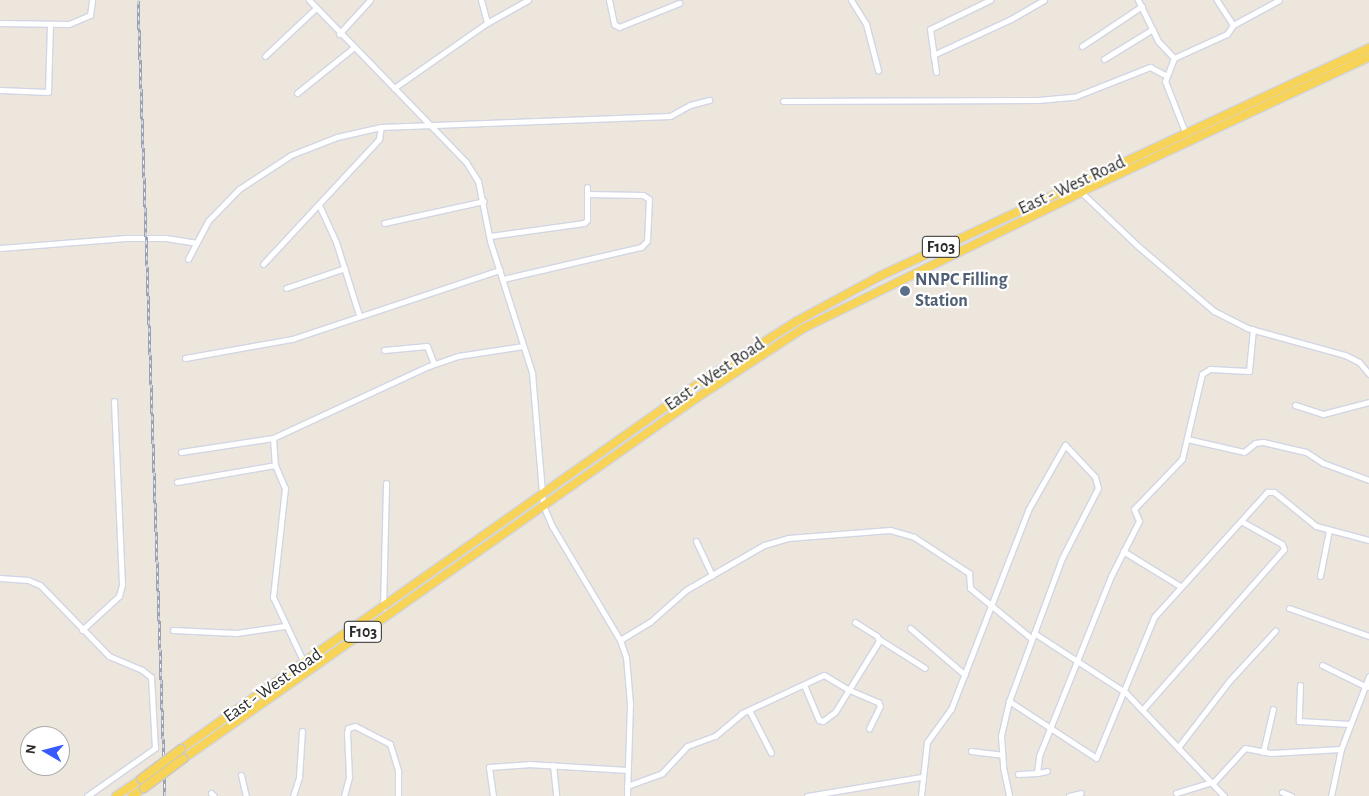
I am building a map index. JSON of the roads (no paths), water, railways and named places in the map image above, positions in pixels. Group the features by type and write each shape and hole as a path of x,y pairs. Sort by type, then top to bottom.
{"main road":[{"name":"East - West Road","path":"116,796 383,609 695,386 804,317 880,276 1185,132 1369,48"},
{"name":"East - West Road","path":"132,796 714,386 810,325 984,242 1081,192 1369,57"}],"street":[{"path":"0,23 69,24 90,15 92,0"},
{"path":"309,0 339,34 394,88 474,172 484,201 490,236 532,373 543,505 552,526 620,640 630,684 627,796"},
{"path":"339,34 370,0"},
{"path":"481,0 488,23"},
{"path":"394,88 488,23 528,0"},
{"path":"609,0 614,24 619,27 679,3"},
{"path":"851,0 866,24 878,70"},
{"path":"936,72 930,29 990,0"},
{"path":"933,55 1011,19 1044,0"},
{"path":"1138,0 1153,29 1174,58 1173,68 1165,75"},
{"path":"1217,0 1233,25"},
{"path":"1174,58 1202,47 1227,34 1233,25 1278,0"},
{"path":"1082,46 1142,6"},
{"path":"265,56 316,8"},
{"path":"0,90 48,92 50,24"},
{"path":"1104,58 1153,29"},
{"path":"297,93 353,48"},
{"path":"783,101 1038,100 1074,97 1150,67 1165,75 1185,132"},
{"path":"188,259 217,210 239,189 274,164 306,147 381,127 670,116 686,106 710,100"},
{"path":"263,264 319,206 379,139 381,127"},
{"path":"490,236 584,223 587,220 587,187"},
{"path":"1081,192 1202,302 1232,321 1253,330 1345,355 1359,362 1369,373"},
{"path":"503,279 641,248 647,242 648,199 643,195 587,194"},
{"path":"384,223 484,201"},
{"path":"319,206 344,268 359,315"},
{"path":"0,248 140,237 196,243"},
{"path":"286,288 344,268"},
{"path":"185,358 292,339 392,304 407,303 500,270"},
{"path":"1037,773 1039,756 1123,551 1140,521 1134,509 1180,462 1202,374 1210,369 1250,371 1253,330"},
{"path":"384,350 424,346 434,364"},
{"path":"181,452 273,438 434,364 458,356 523,346"},
{"path":"82,630 119,596 122,585 114,401"},
{"path":"1295,405 1323,414 1369,402"},
{"path":"273,438 275,465 285,488 273,597 284,626 304,664"},
{"path":"1187,439 1244,452 1255,444 1263,442 1306,452 1322,463 1369,480"},
{"path":"921,796 921,777 927,742 951,709 1028,510 1065,445 1095,477 1098,488 1062,558 1009,702 1001,736 1002,755 1009,796"},
{"path":"177,482 275,465"},
{"path":"383,609 386,483"},
{"path":"1009,702 1050,731 1096,758 1125,692 1151,622 1180,586 1270,491 1310,524 1369,540"},
{"path":"1143,709 1284,548 1282,544 1240,521"},
{"path":"1320,576 1329,530"},
{"path":"620,640 650,622 686,590 775,541 843,532 899,531 914,537 969,573 970,588 991,606 1033,636 1125,692 1179,746 1224,796"},
{"path":"696,541 712,576"},
{"path":"1123,551 1180,586"},
{"path":"0,578 28,580 40,585 109,656 142,670 151,677 157,742 155,748 87,796"},
{"path":"1289,608 1369,636"},
{"path":"855,622 925,668"},
{"path":"173,630 236,633 284,626"},
{"path":"910,628 965,675"},
{"path":"1179,746 1230,680 1275,631"},
{"path":"804,686 823,721 835,712 847,689 879,639"},
{"path":"1322,665 1367,687"},
{"path":"627,786 657,776 686,746 715,736 749,710 804,686 824,675 880,706 870,729"},
{"path":"1331,796 1341,749 1367,687 1369,676"},
{"path":"1300,685 1299,722 1350,724"},
{"path":"1362,699 1369,700"},
{"path":"1263,752 1273,709"},
{"path":"749,710 771,753"},
{"path":"344,796 349,778 347,733 348,728 355,726 390,744 398,771 398,796"},
{"path":"293,796 299,777 302,731"},
{"path":"1176,793 1213,783 1245,748 1263,752 1341,749"},
{"path":"971,751 1002,755"},
{"path":"493,796 490,767 553,765 628,770"},
{"path":"553,765 556,796"},
{"path":"1018,774 1047,771"},
{"path":"241,775 246,796"},
{"path":"807,796 921,777"},
{"path":"1282,792 1291,796"},
{"path":"1069,796 1081,794"}],"railway":[{"path":"138,0 165,796"}],"place":[{"name":"NNPC Filling Station","path":"905,291"}]}
